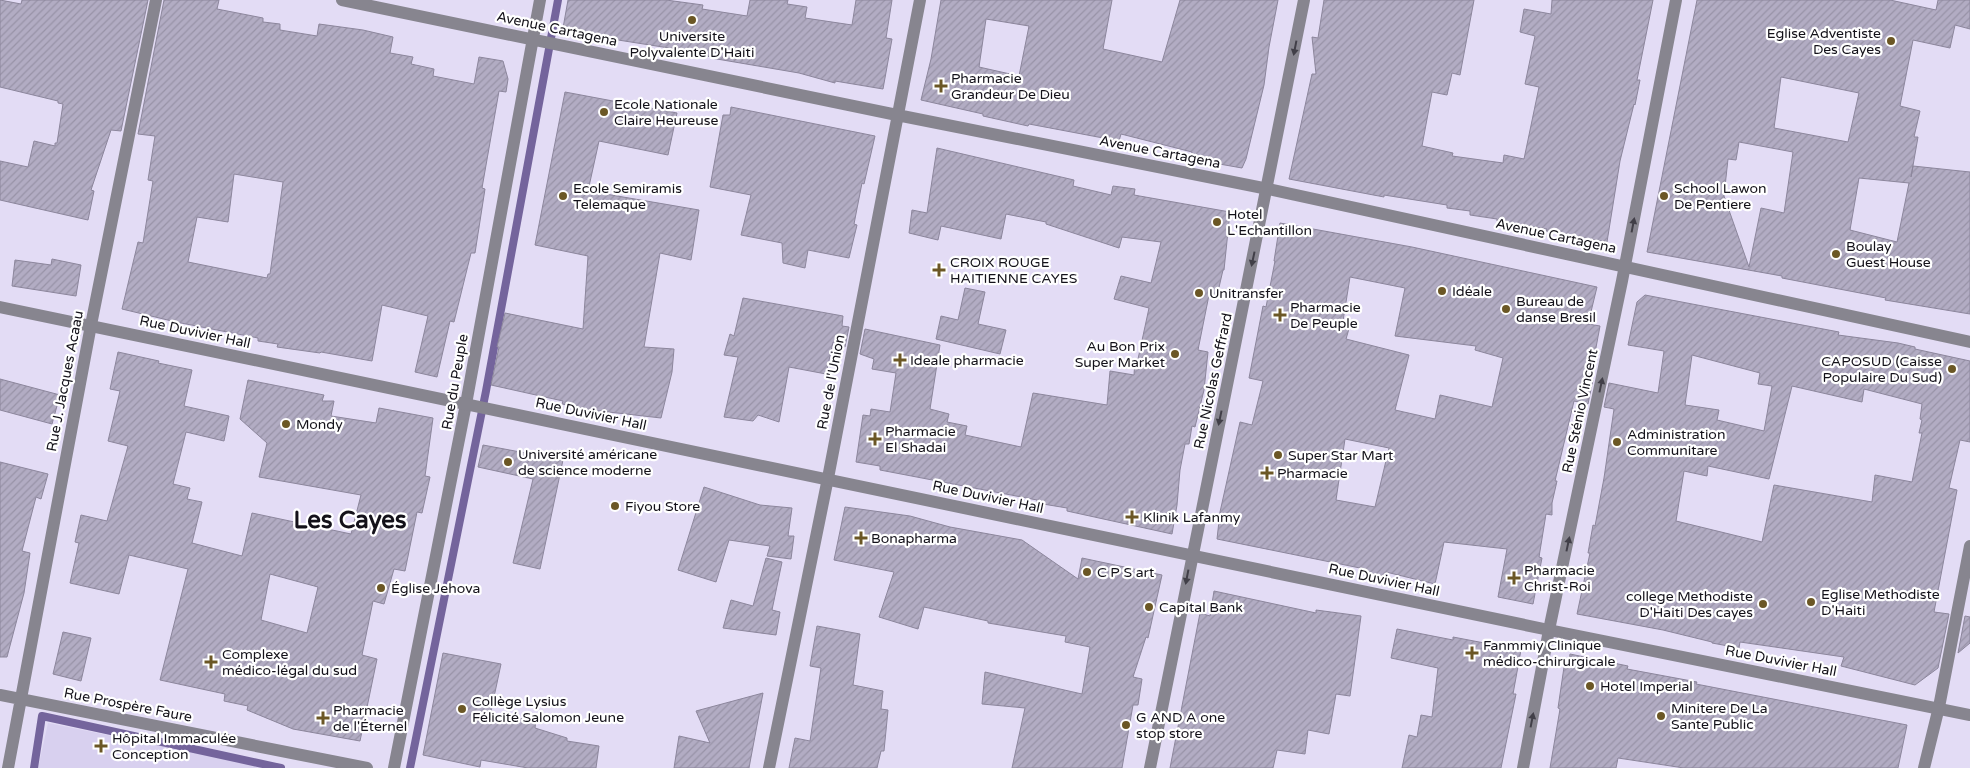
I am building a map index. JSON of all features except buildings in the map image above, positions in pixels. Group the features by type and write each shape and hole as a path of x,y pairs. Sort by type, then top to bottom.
{"street":[{"name":"Rue J. Jacques Acaau","path":"8,768 91,325 156,0"},
{"name":"Avenue Cartagena","path":"342,0 897,115 1268,189 1970,342"},
{"name":"Rue du Peuple","path":"394,768 466,404 540,0"},
{"name":"Rue de l'Union","path":"769,768 828,478 920,0"},
{"name":"Rue Nicolas Geffrard","path":"1150,768 1268,189 1304,0"},
{"name":"Rue Sténio Vincent","path":"1523,768 1549,630 1625,266 1676,0"},
{"name":"Rue Duvivier Hall","path":"0,307 828,478 1549,630 1970,715"},
{"path":"1924,768 1938,708 1970,546"},
{"name":"Rue Prospère Faure","path":"0,694 367,768"}],"shaded area":[{"name":"Hôpital Immaculée Conception","path":"48,723 270,768 38,768"}],"waterway":[{"path":"410,768 486,391 558,0"},
{"path":"34,768 42,716 281,768"}],"place":[{"name":"Universite Polyvalente D'Haiti","path":"692,20"},
{"name":"Eglise Adventiste Des Cayes","path":"1891,41"},
{"name":"Pharmacie Grandeur De Dieu","path":"941,86"},
{"name":"Ecole Nationale Claire Heureuse","path":"604,112"},
{"name":"Ecole Semiramis Telemaque","path":"563,196"},
{"name":"School Lawon De Pentiere","path":"1664,196"},
{"name":"Hotel L'Echantillon","path":"1217,222"},
{"name":"Boulay Guest House","path":"1836,254"},
{"name":"CROIX ROUGE HAITIENNE CAYES","path":"939,270"},
{"name":"Idéale","path":"1442,291"},
{"name":"Unitransfer","path":"1199,293"},
{"name":"Bureau de danse Bresil","path":"1506,309"},
{"name":"Pharmacie De Peuple","path":"1280,315"},
{"name":"Au Bon Prix Super Market","path":"1175,354"},
{"name":"Ideale pharmacie","path":"900,360"},
{"name":"CAPOSUD (Caisse Populaire Du Sud)","path":"1952,369"},
{"name":"Mondy","path":"286,424"},
{"name":"Pharmacie El Shadai","path":"875,439"},
{"name":"Administration Communitare","path":"1617,442"},
{"name":"Super Star Mart","path":"1278,455"},
{"name":"Université américane de science moderne","path":"508,462"},
{"name":"Pharmacie","path":"1267,473"},
{"name":"Fiyou Store","path":"615,506"},
{"name":"Klinik Lafanmy","path":"1132,517"},
{"name":"Bonapharma","path":"861,538"},
{"name":"C P S art","path":"1087,572"},
{"name":"Pharmacie Christ-Roi","path":"1514,578"},
{"name":"Église Jehova","path":"381,588"},
{"name":"Eglise Methodiste D'Haiti","path":"1811,602"},
{"name":"college Methodiste D'Haiti Des cayes","path":"1763,604"},
{"name":"Capital Bank","path":"1149,607"},
{"name":"Fanmmiy Clinique médico-chirurgicale","path":"1472,653"},
{"name":"Complexe médico-légal du sud","path":"211,662"},
{"name":"Hotel Imperial","path":"1590,686"},
{"name":"Collège Lysius Félicité Salomon Jeune","path":"462,709"},
{"name":"Minitere De La Sante Public","path":"1661,716"},
{"name":"Pharmacie de l'Éternel","path":"323,718"},
{"name":"G AND A one stop store","path":"1126,725"},
{"name":"Hôpital Immaculée Conception","path":"101,746"}],"district":[{"name":"Les Cayes","path":"350,520"}]}
